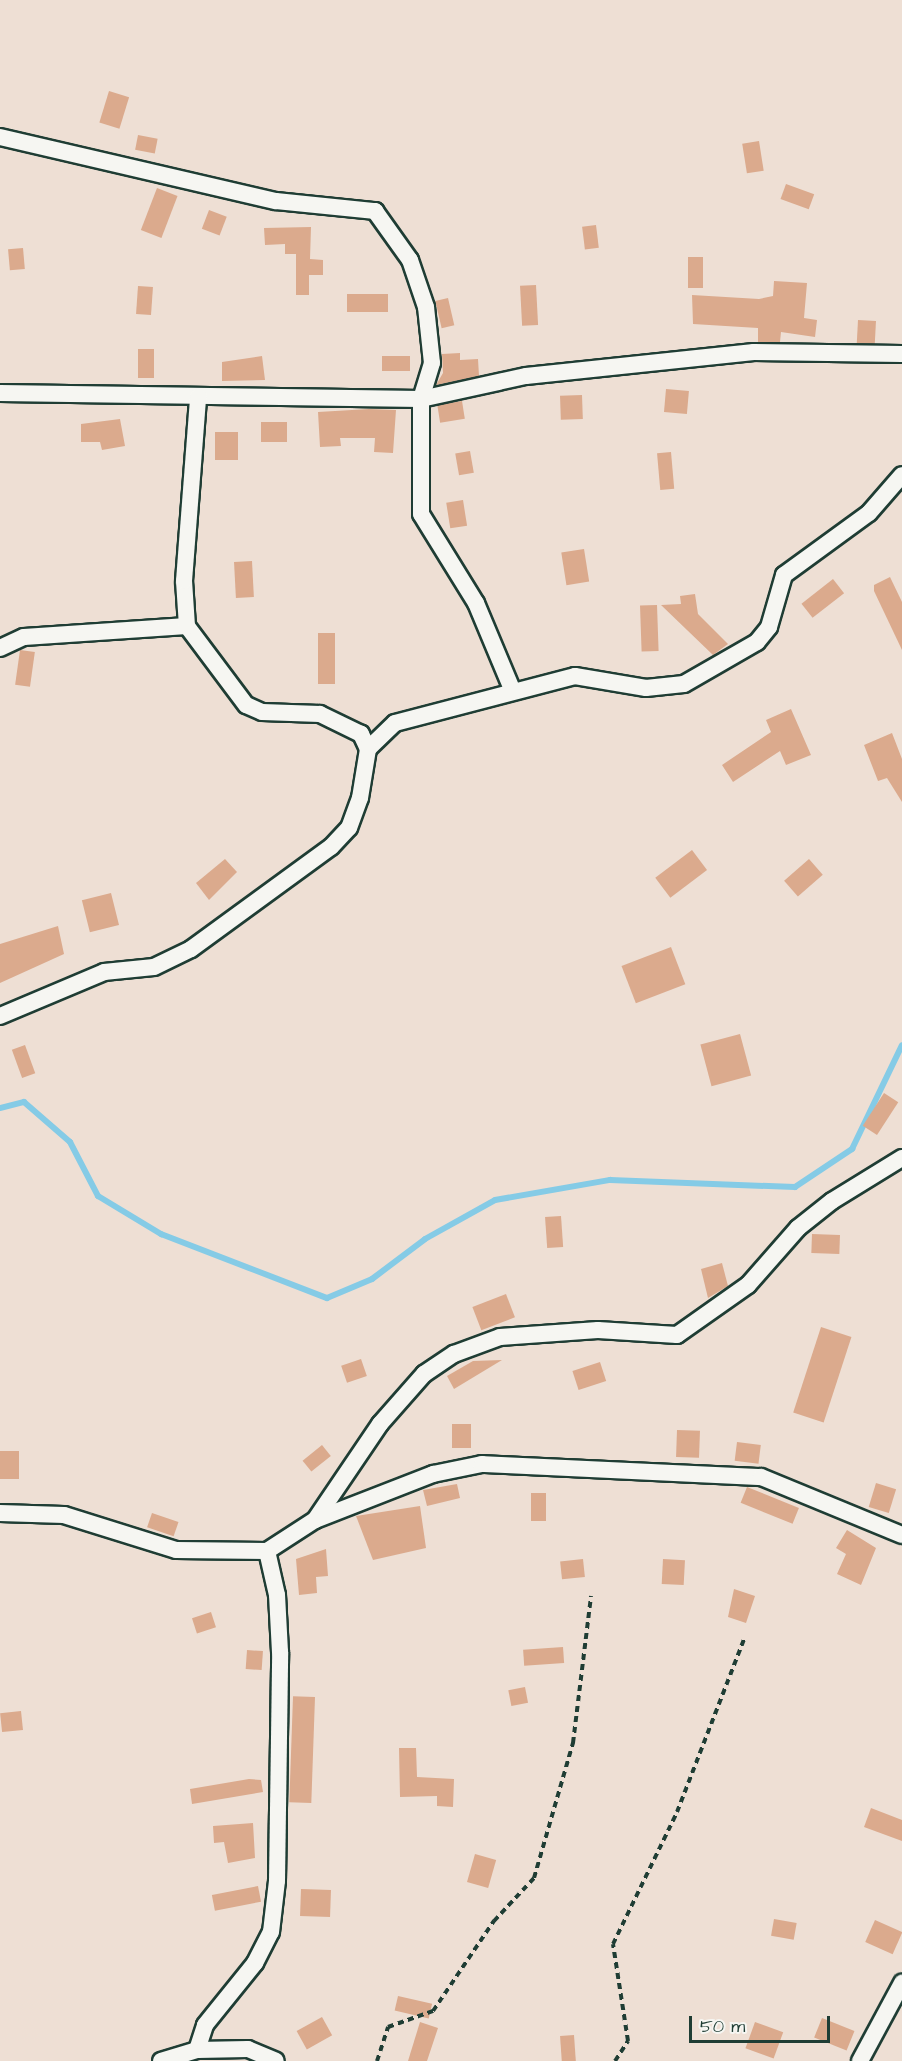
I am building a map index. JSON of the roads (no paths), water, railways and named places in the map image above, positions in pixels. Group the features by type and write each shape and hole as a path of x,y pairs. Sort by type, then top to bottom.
{"street":[{"path":"0,137 276,201 375,211 410,260 422,288 432,363 421,399 421,514 476,603 512,689"},
{"path":"0,393 421,399 526,376 754,352 902,354"},
{"path":"198,397 184,581 187,626 246,705 262,712 320,714 361,734 368,749"},
{"path":"0,1016 104,972 154,967 191,949 331,847 349,828 368,749 394,723 453,711 512,689 575,676 646,688 684,684 757,642 769,627 784,575 869,513 902,475"},
{"path":"0,648 24,637 187,626"},
{"path":"315,1520 380,1424 424,1374 454,1353 500,1337 598,1330 677,1335 748,1285 798,1228 832,1201 902,1158"},
{"path":"0,1512 64,1515 176,1550 267,1551 315,1520 433,1474 482,1464 761,1477 902,1535"},
{"path":"197,2050 205,2025 255,1963 271,1932 278,1881 280,1652 278,1595 267,1551"},
{"path":"860,2061 902,1983"},
{"path":"161,2061 197,2050 248,2049 276,2061"}],"waterway":[{"path":"0,1108 24,1102 70,1142 98,1196 161,1234 327,1298 372,1279 425,1239 495,1200 610,1180 795,1187 852,1149 902,1045"}]}
